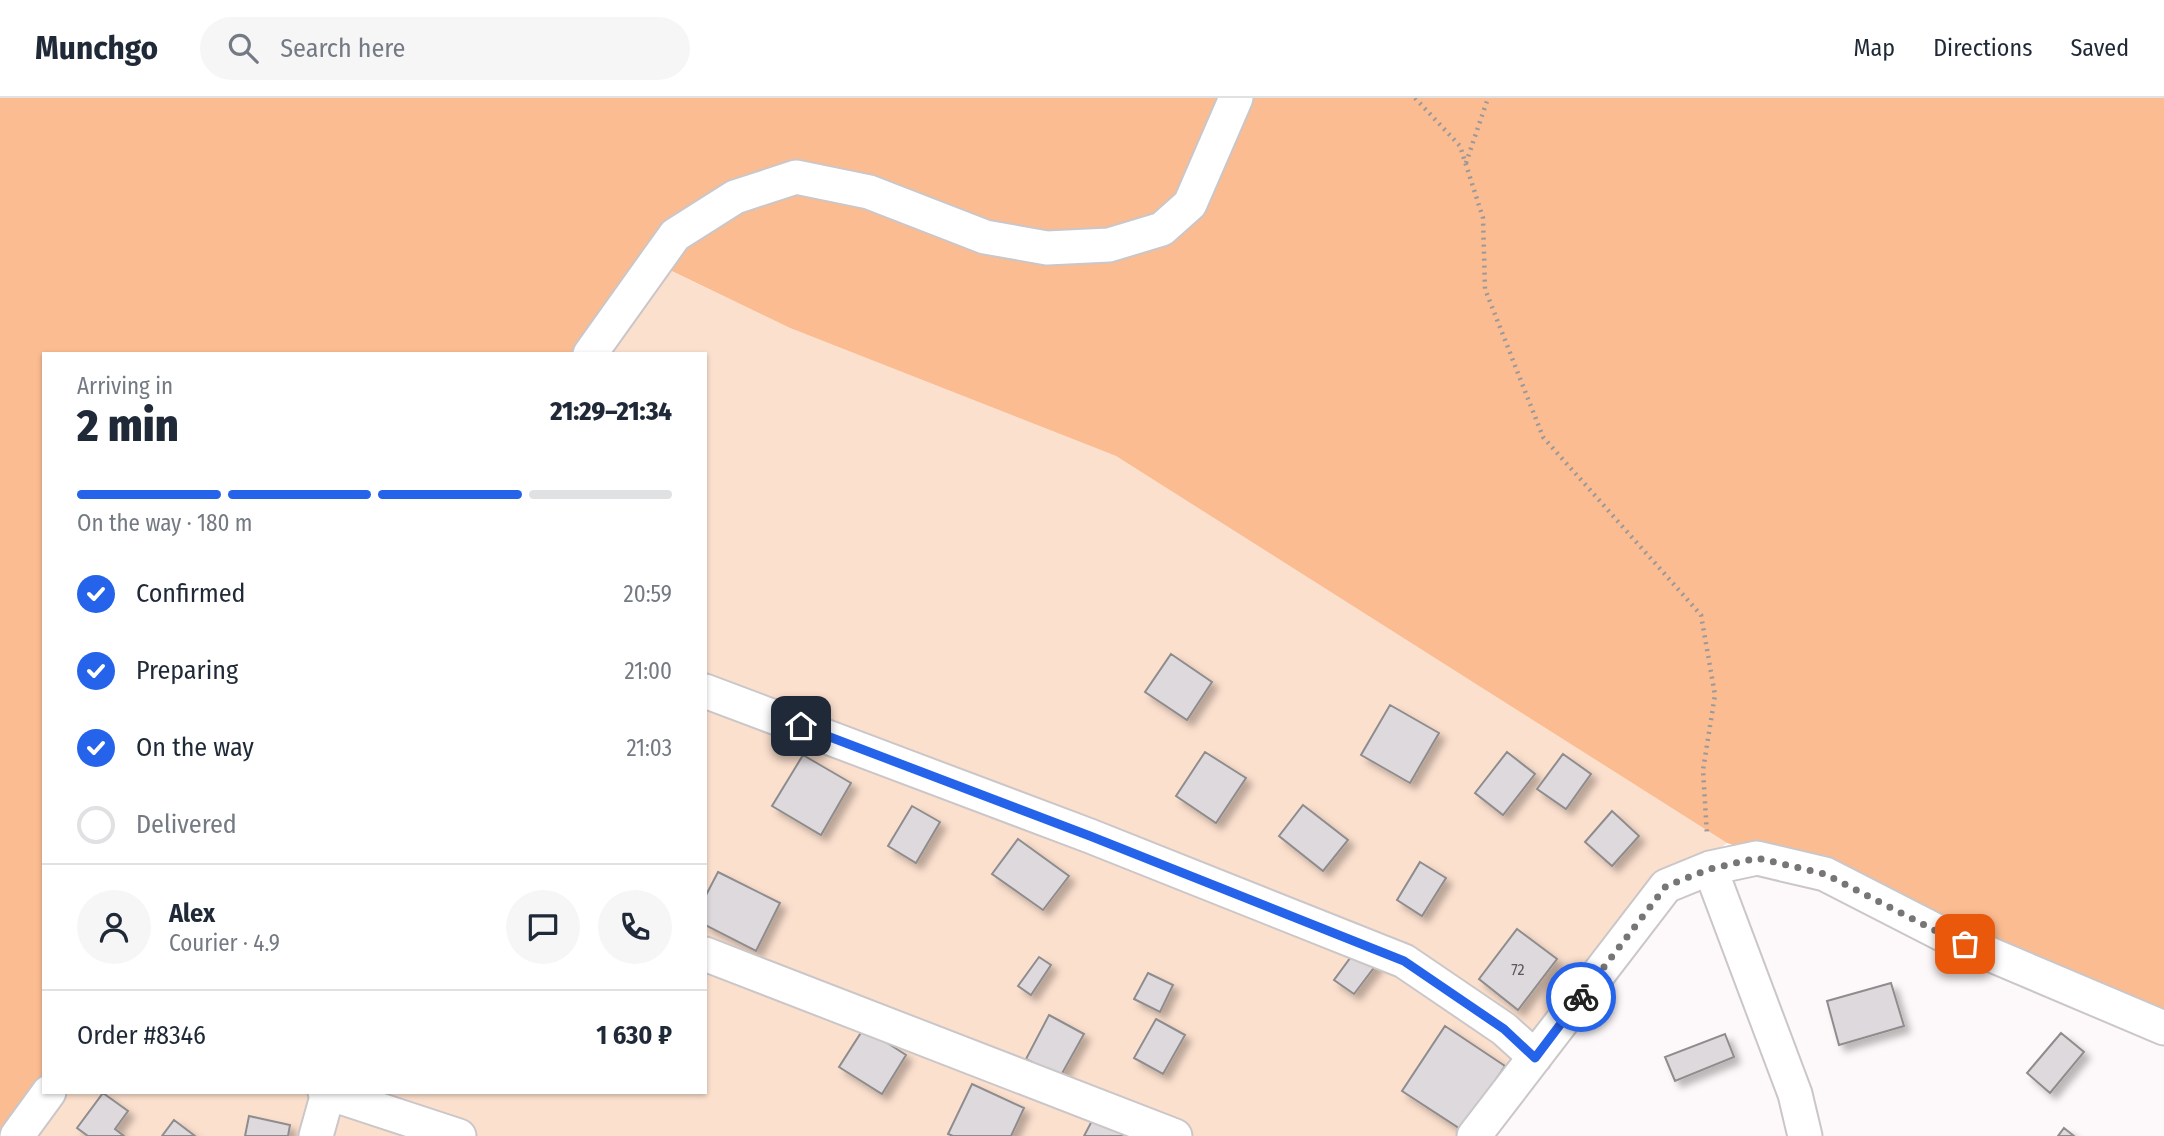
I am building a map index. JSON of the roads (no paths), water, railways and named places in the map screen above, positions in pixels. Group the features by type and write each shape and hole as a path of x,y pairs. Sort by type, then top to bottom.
{"street":[{"path":"591,352 675,234 735,197 796,177 869,192 985,237 1046,248 1110,245 1162,229 1190,204 1236,98"},
{"path":"707,692 1090,836 1404,961 1504,1029 1535,1058"},
{"path":"1474,1136 1666,886 1710,869 1757,858 1825,874 1942,934 2164,1028"},
{"path":"1710,869 1795,1094 1805,1136"},
{"path":"707,955 1175,1136"},
{"path":"16,1136 48,1094"},
{"path":"316,1136 326,1094"},
{"path":"333,1094 459,1136"}]}
